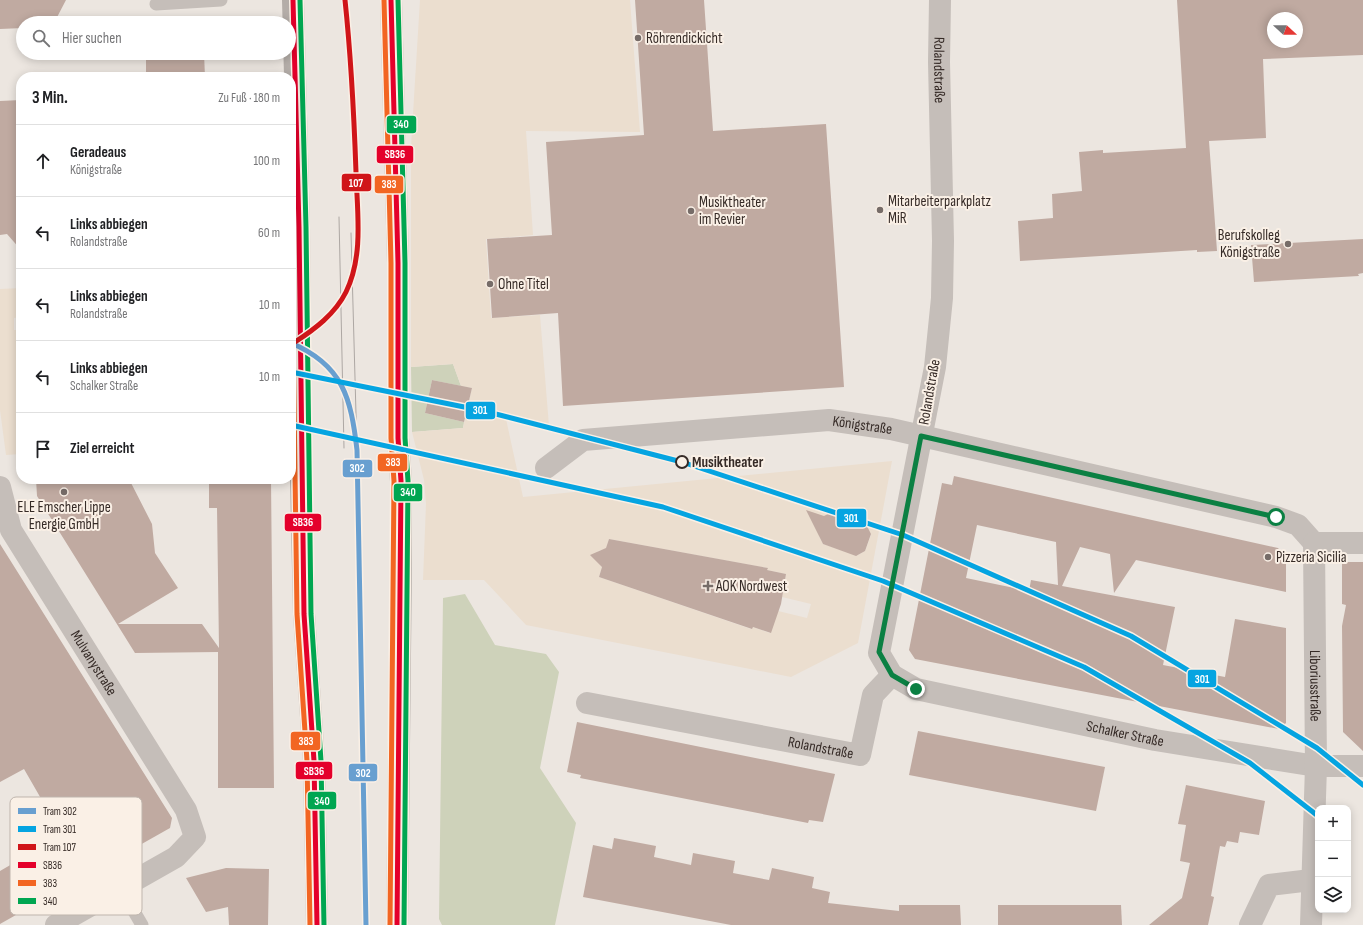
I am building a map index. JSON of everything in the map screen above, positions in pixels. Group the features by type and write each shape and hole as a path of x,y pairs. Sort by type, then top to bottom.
{"main road":[{"path":"293,0 293,16"},
{"path":"391,0 398,263 398,438 401,481 397,925"},
{"path":"295,60 295,72"},
{"path":"296,114 304,614 314,761 317,925"}],"street":[{"name":"Rolandstraße","path":"587,703 860,755 873,695 892,675 879,652 934,367 942,298 943,241 939,62 940,0"},
{"name":"Königstraße","path":"546,468 583,440 829,420 891,429 1268,515 1298,525 1314,543"},
{"name":"Mulvanystraße","path":"0,487 11,530 186,810 195,837 176,857 142,877"},
{"path":"1314,543 1363,543"},
{"name":"Liboriusstraße","path":"1311,925 1311,880 1316,766 1314,543"},
{"name":"Schalker Straße","path":"892,675 916,689 1155,740 1316,766 1363,766"},
{"path":"1250,925 1269,885 1311,880"},
{"path":"56,925 74,915"}],"lane":[{"path":"156,4 221,0"},
{"path":"136,915 142,925"}],"green space":[{"path":"453,364 461,386 432,380 425,413 464,422 463,428 412,432 411,367"},
{"path":"465,594 495,645 546,654 559,672 540,768 576,823 555,925 442,925 439,919 443,598"}],"shaded area":[{"path":"420,0 630,0 640,132 526,131 533,235 486,239 491,318 540,315 549,426 506,419 523,497 892,461 858,643 791,677 526,625 484,580 423,580 426,504 424,480 412,432 463,428 472,388 461,386 453,364 411,367 411,146","holes":["838,509 850,513 853,511 851,514 858,521 866,524 868,528 871,535 865,551 858,555 823,544 819,536 821,529","609,539 767,568 767,570 786,574 782,597 811,604 807,618 778,611 770,633 753,627 751,629 599,577 602,567 595,558 598,551 606,549"]},
{"path":"16,288 16,318 14,318 14,330 16,330 16,454 6,455 0,410 0,289"}],"building":[{"path":"0,0 66,0 58,16 16,16 16,28 0,29"},
{"name":"Musiktheater im Revier","path":"635,0 704,0 713,131 826,124 844,387 563,406 558,313 492,318 487,239 552,235 546,142 644,135"},
{"path":"1177,0 1363,0 1363,55 1263,59 1266,138 1209,141 1217,251 1197,252 1197,250 1020,261 1018,221 1053,218 1052,194 1082,191 1079,152 1103,150 1103,153 1186,148"},
{"path":"146,60 204,60 205,72 146,72"},
{"path":"16,100 16,244 7,234 0,235 0,101"},
{"path":"1363,239 1363,273 1358,274 1359,276 1254,282 1251,245"},
{"path":"432,380 472,388 464,422 425,413"},
{"path":"954,476 1278,548 1286,558 1286,592 1136,560 1114,593 1110,554 1080,547 1062,586 1175,607 1163,665 1225,677 1235,619 1286,628 1286,723 1279,729 915,659 909,650 942,483 952,485","holes":["977,525 1056,542 1058,585 1031,580 1029,591 966,578"]},
{"path":"36,484 132,484 152,524 155,553 178,588 118,624 202,624 219,648 217,508 209,508 209,484 271,484 274,788 218,788 218,652 135,653 37,496"},
{"path":"838,509 855,515 859,521 866,524 871,534 865,551 856,556 823,544 806,510 824,516"},
{"path":"609,539 768,568 767,570 786,574 781,604 771,633 753,627 752,629 599,577 602,567 590,555 606,548"},
{"path":"0,544 172,818 170,828 142,844 142,797 40,797 24,769 0,782"},
{"path":"1342,562 1363,562 1363,751 1343,732 1342,626 1346,605 1342,604"},
{"path":"577,722 835,774 823,822 809,820 808,823 580,778 581,775 567,772"},
{"path":"918,731 1105,767 1096,811 909,775"},
{"path":"1186,785 1265,801 1259,835 1240,832 1238,843 1227,841 1225,847 1220,846 1211,896 1214,897 1208,925 1149,925 1182,898 1190,863 1180,861 1186,825 1178,824"},
{"path":"614,838 656,846 654,857 691,865 693,853 735,861 733,873 769,880 772,868 814,877 812,888 830,892 828,903 899,911 899,905 960,905 961,925 731,925 583,897 593,845 612,849"},
{"path":"10,865 10,915 16,915 0,924 0,871"},
{"path":"226,868 269,869 268,925 229,925 228,907 206,912 186,878"},
{"path":"998,905 1121,905 1122,925 998,925"}],"tram line":[{"name":"107","path":"296,341 317,326 336,307 346,292 352,278 355,263 358,217 352,86 345,0"},
{"path":"339,217 344,448"},
{"path":"351,233 357,450"},
{"name":"302","path":"296,346 309,352 333,373 341,385 347,399 355,431 357,450 366,925"},
{"name":"301","path":"296,373 484,411 682,462 903,535 1131,636 1317,748 1363,785"},
{"name":"301","path":"296,426 663,507 883,581 1084,667 1250,763 1315,814"}],"transit line":[{"name":"SB36","path":"293,0 293,16"},
{"name":"340","path":"300,0 306,227 311,614 321,761 324,925"},
{"name":"383","path":"384,0 391,263 391,438 394,481 390,925"},
{"name":"SB36","path":"391,0 398,263 398,438 401,481 397,925"},
{"name":"340","path":"398,0 405,263 405,438 408,481 404,925"},
{"name":"SB36","path":"295,60 295,72"},
{"name":"SB36","path":"296,114 304,614 314,761 317,925"},
{"name":"383","path":"295,484 297,614 307,761 310,925"}],"place":[{"name":"Röhrendickicht","path":"638,38"},
{"name":"Mitarbeiterparkplatz MiR","path":"880,210"},
{"name":"Musiktheater im Revier","path":"691,211"},
{"name":"Berufskolleg Königstraße","path":"1288,244"},
{"name":"Ohne Titel","path":"490,284"},
{"name":"Musiktheater","path":"682,462"},
{"name":"ELE Emscher Lippe Energie GmbH","path":"64,492"},
{"name":"Pizzeria Sicilia","path":"1268,557"},
{"name":"AOK Nordwest","path":"708,586"}],"route":[{"path":"916,689 892,675 879,652 921,436 1276,517"}]}
